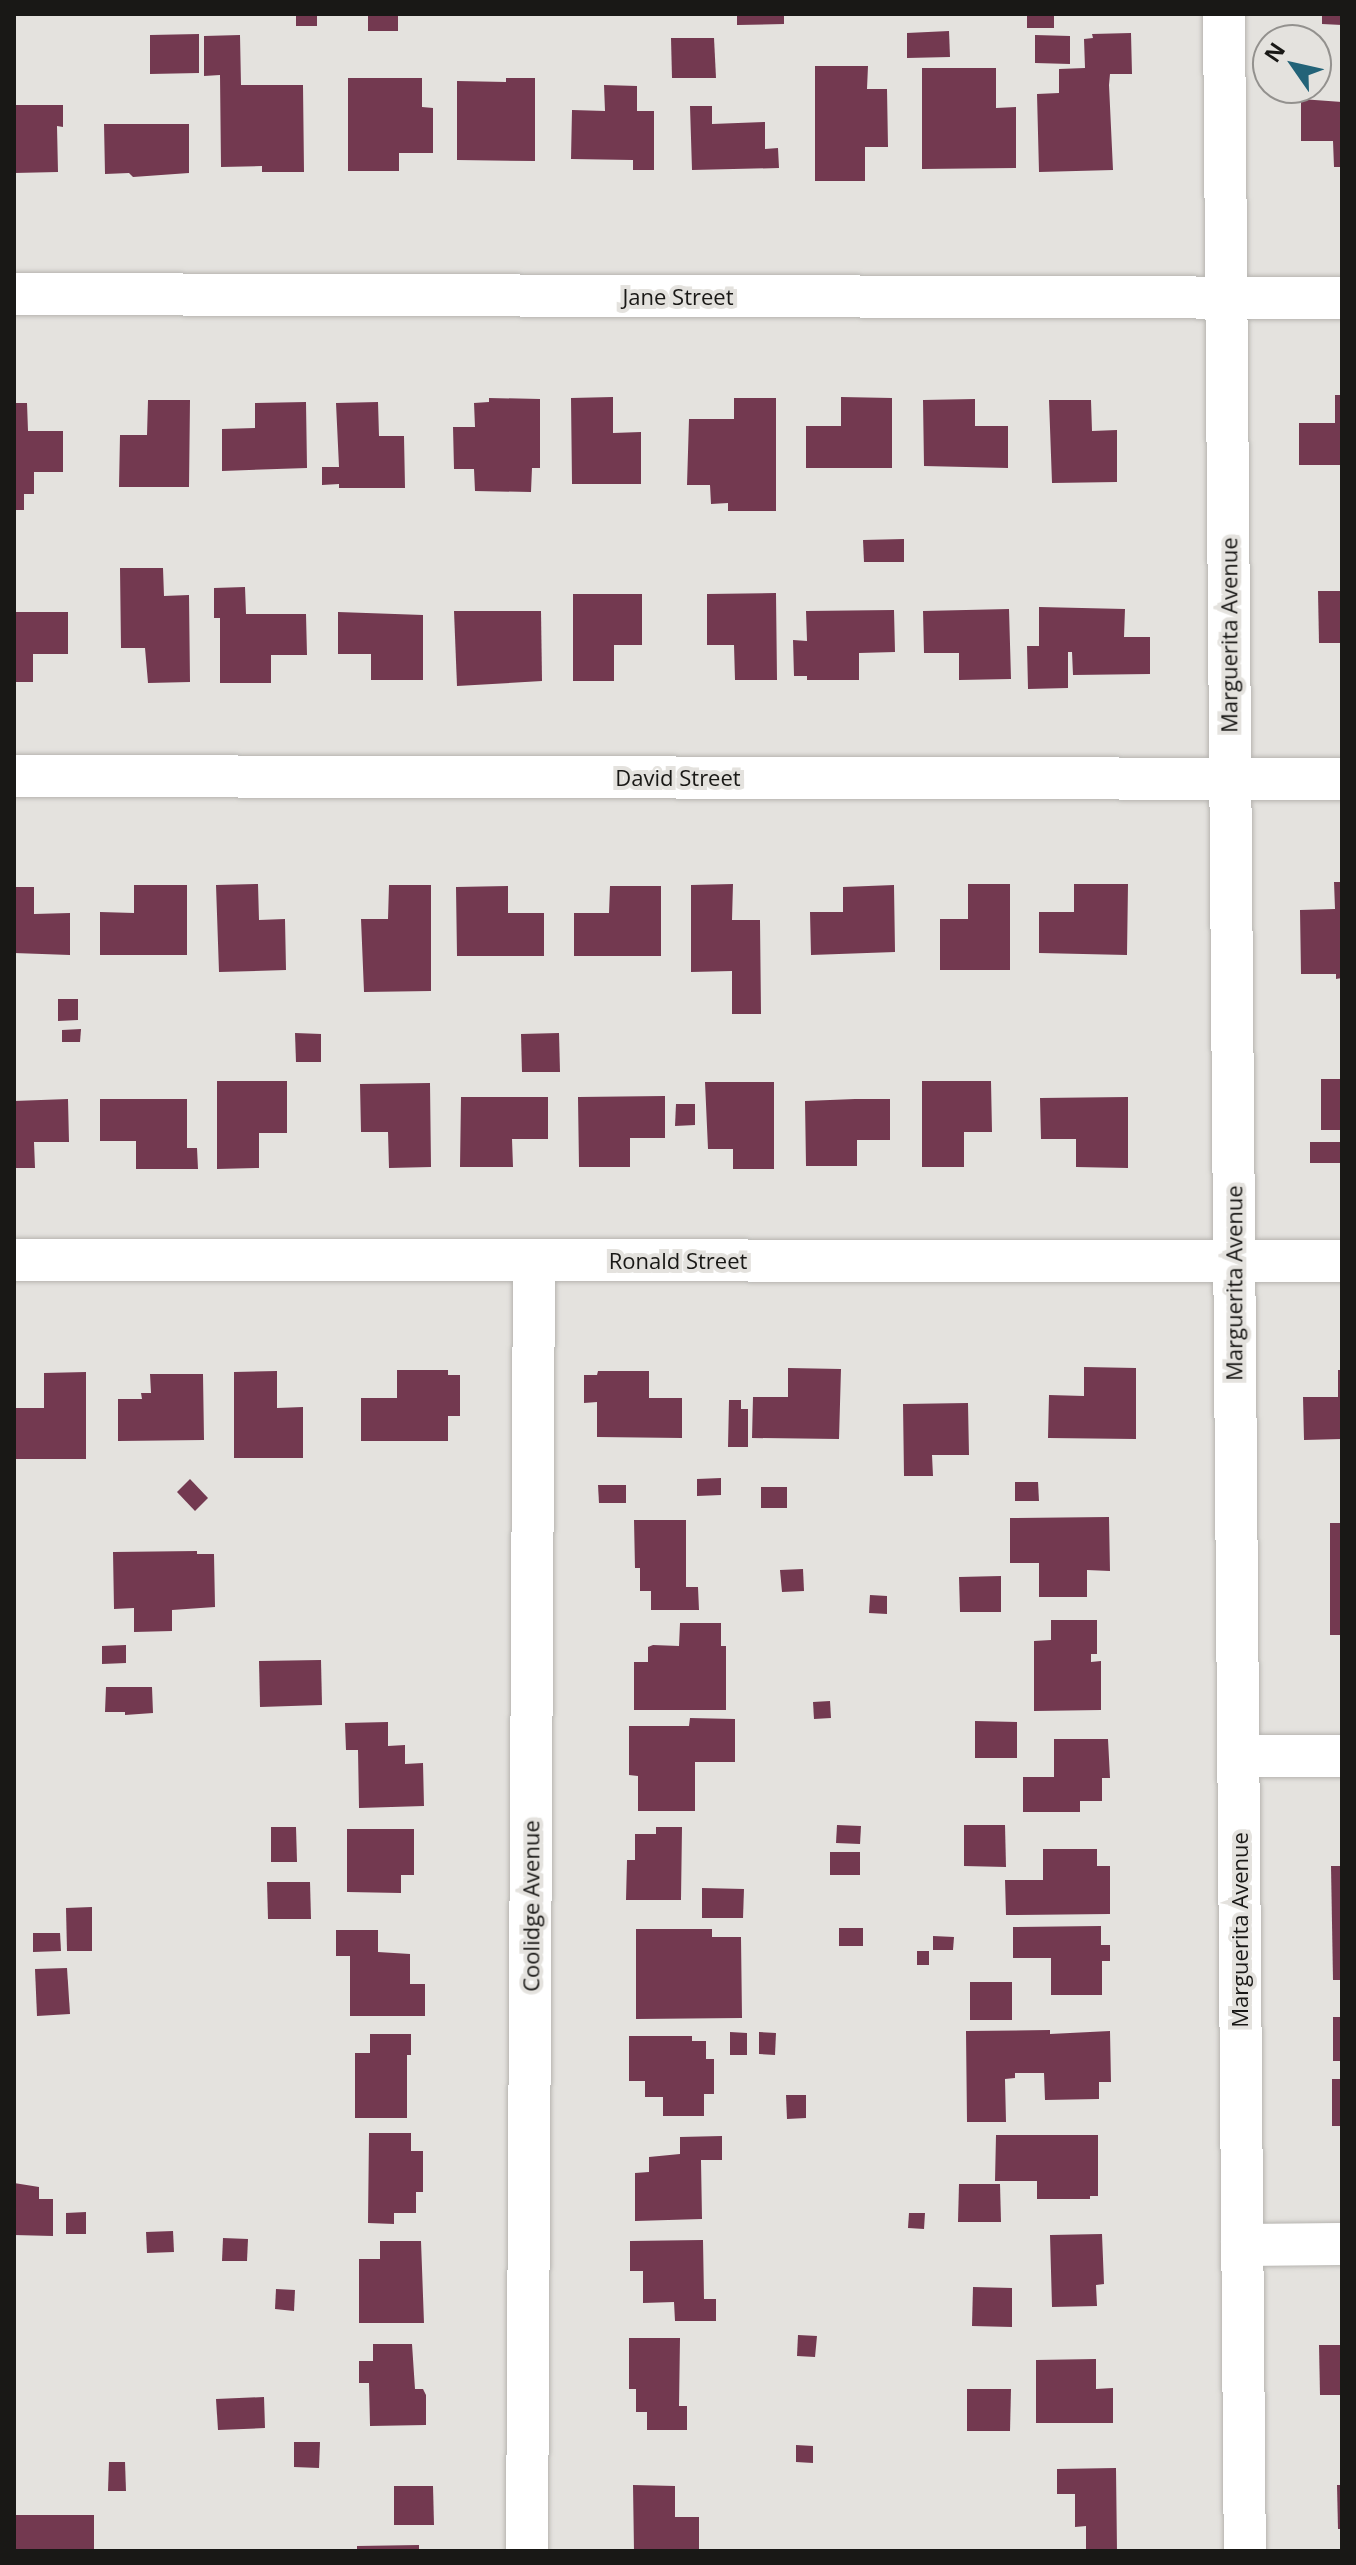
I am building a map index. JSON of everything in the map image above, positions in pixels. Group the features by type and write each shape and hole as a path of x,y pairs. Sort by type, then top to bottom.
{"street":[{"name":"Marguerita Avenue","path":"1224,14 1245,2551"},
{"name":"Jane Street","path":"14,294 1342,298"},
{"name":"David Street","path":"14,776 1342,779"},
{"name":"Ronald Street","path":"14,1260 1342,1261"},
{"name":"Coolidge Avenue","path":"527,2551 534,1260"},
{"path":"1238,1756 1342,1756"},
{"path":"1242,2245 1342,2244"}],"building":[{"path":"296,14 317,14 317,26 296,26"},
{"path":"368,14 398,14 398,31 368,31"},
{"path":"737,14 784,14 784,24 737,25"},
{"path":"1027,14 1054,14 1054,28 1027,28"},
{"path":"1322,14 1342,14 1342,25 1322,24"},
{"path":"949,31 950,57 907,58 907,33"},
{"path":"1131,33 1132,74 1110,74 1113,170 1039,172 1037,94 1059,93 1059,69 1085,68 1084,39 1093,38 1092,34"},
{"path":"199,34 199,73 150,74 150,35"},
{"path":"240,35 241,85 303,85 304,172 262,172 262,166 221,167 220,75 204,76 204,36"},
{"path":"1035,35 1070,36 1070,64 1035,63"},
{"path":"671,38 714,38 716,78 672,78"},
{"path":"815,66 868,66 867,89 887,89 888,147 865,147 865,181 815,181"},
{"path":"922,68 996,68 996,108 1016,107 1016,168 922,169"},
{"path":"348,78 422,78 422,107 433,108 433,153 399,153 399,171 348,171"},
{"path":"506,78 535,78 535,161 457,160 457,81 506,82"},
{"path":"604,85 637,86 637,111 654,111 654,170 633,170 633,160 571,159 572,110 605,111"},
{"path":"1342,102 1342,167 1334,167 1333,141 1301,141 1301,104"},
{"path":"14,105 63,105 63,127 57,126 58,172 14,173"},
{"path":"690,106 712,106 712,124 765,122 765,149 778,148 779,168 692,170"},
{"path":"104,124 189,124 189,173 133,177 129,173 105,174"},
{"path":"1335,395 1342,395 1342,465 1299,465 1299,423 1335,423"},
{"path":"613,397 613,433 641,432 641,484 572,484 571,398"},
{"path":"841,397 892,398 892,468 806,468 806,426 841,426"},
{"path":"489,398 540,399 540,468 532,468 531,492 475,491 474,469 454,469 453,427 475,427 474,403 489,402"},
{"path":"734,398 776,398 776,511 728,511 728,503 711,504 710,485 687,485 689,419 734,419"},
{"path":"975,399 975,426 1008,426 1008,468 924,466 923,400"},
{"path":"148,400 190,400 189,487 119,487 120,435 147,435"},
{"path":"1049,400 1091,400 1092,431 1117,430 1117,482 1052,483"},
{"path":"306,402 307,468 222,471 222,429 255,428 255,403"},
{"path":"378,402 379,436 404,436 405,488 322,485 322,467 339,467 336,403"},
{"path":"14,403 27,403 28,431 63,431 63,472 34,472 34,494 24,494 24,510 14,510"},
{"path":"904,539 904,562 864,562 863,540"},
{"path":"120,568 163,568 164,596 189,595 190,682 148,683 145,648 121,648"},
{"path":"245,587 246,614 306,614 307,655 271,655 271,683 220,683 220,618 214,618 214,588"},
{"path":"1318,591 1342,591 1342,643 1319,643"},
{"path":"776,593 777,680 735,680 734,645 707,645 707,594"},
{"path":"573,594 642,594 642,645 614,645 614,681 573,681"},
{"path":"1039,607 1125,609 1124,637 1150,637 1150,674 1073,675 1072,652 1068,652 1068,688 1028,689 1027,646 1039,646"},
{"path":"1009,609 1011,679 959,680 959,653 924,653 923,611"},
{"path":"894,610 895,652 859,653 859,680 807,680 807,676 794,676 793,640 807,641 806,611"},
{"path":"454,611 541,611 542,681 457,686"},
{"path":"14,612 68,612 68,654 33,654 33,682 14,682"},
{"path":"338,612 423,615 423,680 371,680 371,654 338,654"},
{"path":"1334,882 1342,882 1342,978 1336,979 1336,974 1301,974 1300,910 1335,909"},
{"path":"258,884 259,920 285,919 286,970 219,972 216,885"},
{"path":"733,884 732,920 760,920 761,1014 732,1014 732,971 691,972 691,885"},
{"path":"968,884 1010,884 1010,970 940,970 940,919 968,919"},
{"path":"1074,884 1128,884 1127,955 1039,953 1039,912 1074,912"},
{"path":"134,885 187,885 187,955 100,955 100,912 134,913"},
{"path":"389,885 431,885 431,991 364,992 361,919 388,919"},
{"path":"894,885 895,952 811,955 810,912 843,912 843,887"},
{"path":"508,886 508,913 544,913 544,956 457,956 456,887"},
{"path":"610,886 661,886 661,956 574,956 574,913 609,913"},
{"path":"14,887 34,887 34,914 70,913 70,955 14,953"},
{"path":"58,999 78,999 78,1020 58,1021"},
{"path":"81,1029 80,1042 62,1042 62,1030"},
{"path":"295,1033 321,1034 321,1062 296,1062"},
{"path":"559,1033 560,1072 522,1072 521,1034"},
{"path":"1321,1079 1342,1079 1342,1130 1321,1130"},
{"path":"217,1081 287,1081 287,1133 259,1133 259,1168 217,1169"},
{"path":"922,1081 991,1081 992,1132 964,1132 964,1167 922,1167"},
{"path":"705,1082 774,1082 774,1169 733,1169 733,1149 708,1149"},
{"path":"430,1083 431,1167 389,1168 388,1132 361,1132 360,1084"},
{"path":"665,1096 665,1138 630,1138 630,1167 579,1167 578,1097"},
{"path":"461,1097 548,1097 548,1139 512,1139 513,1167 460,1167"},
{"path":"1128,1097 1128,1168 1076,1167 1076,1139 1041,1139 1040,1098"},
{"path":"68,1099 69,1142 34,1142 35,1168 14,1168 14,1101"},
{"path":"100,1099 187,1099 187,1148 197,1148 198,1169 136,1169 136,1141 100,1141"},
{"path":"890,1099 890,1140 857,1140 857,1166 806,1166 805,1101"},
{"path":"676,1104 695,1104 695,1125 675,1126"},
{"path":"1310,1142 1342,1142 1342,1163 1310,1163"},
{"path":"1084,1367 1136,1368 1136,1439 1048,1438 1049,1395 1084,1396"},
{"path":"788,1368 841,1369 839,1439 752,1438 753,1397 788,1397"},
{"path":"397,1370 448,1370 448,1375 460,1375 460,1416 448,1416 448,1441 361,1441 361,1398 397,1398"},
{"path":"1338,1370 1342,1370 1342,1439 1304,1440 1303,1397 1338,1397"},
{"path":"277,1371 277,1408 303,1407 303,1458 234,1458 234,1372"},
{"path":"598,1371 649,1371 649,1398 682,1398 682,1438 597,1437 597,1402 584,1403 584,1375 597,1375"},
{"path":"86,1372 86,1459 16,1459 16,1408 44,1408 44,1373"},
{"path":"150,1374 203,1374 204,1440 118,1441 118,1399 142,1399 141,1393 151,1393"},
{"path":"729,1400 741,1400 741,1409 748,1409 748,1447 728,1447"},
{"path":"968,1403 969,1455 932,1455 933,1476 904,1476 903,1404"},
{"path":"721,1478 721,1495 697,1496 697,1479"},
{"path":"190,1479 208,1498 195,1511 177,1492"},
{"path":"1015,1482 1038,1482 1039,1501 1015,1501"},
{"path":"598,1485 626,1485 626,1503 599,1503"},
{"path":"761,1487 787,1487 787,1508 761,1508"},
{"path":"1109,1517 1110,1571 1087,1570 1087,1597 1039,1597 1039,1563 1010,1563 1010,1518"},
{"path":"634,1520 686,1520 686,1587 698,1587 699,1610 651,1610 651,1591 640,1591 640,1568 635,1568"},
{"path":"1330,1523 1342,1523 1342,1635 1330,1635"},
{"path":"197,1551 197,1554 214,1554 215,1607 172,1610 172,1631 134,1632 134,1608 114,1609 113,1552"},
{"path":"803,1569 804,1591 782,1592 780,1570"},
{"path":"1001,1576 1001,1612 960,1612 959,1577"},
{"path":"870,1595 887,1596 887,1614 869,1613"},
{"path":"1051,1620 1097,1620 1097,1654 1091,1654 1091,1662 1101,1661 1101,1710 1034,1711 1034,1641 1051,1640"},
{"path":"680,1623 721,1623 721,1646 726,1646 726,1710 634,1710 634,1662 648,1662 648,1647 653,1645 679,1646"},
{"path":"126,1645 126,1663 102,1664 102,1646"},
{"path":"321,1660 322,1705 260,1707 259,1661"},
{"path":"106,1687 152,1687 153,1713 125,1715 125,1712 105,1712"},
{"path":"830,1701 831,1718 814,1719 813,1702"},
{"path":"690,1718 735,1719 735,1762 695,1762 695,1811 638,1811 638,1776 629,1775 629,1726 689,1726"},
{"path":"975,1721 1017,1722 1017,1758 975,1758"},
{"path":"388,1722 388,1746 405,1745 405,1764 423,1763 424,1806 359,1808 358,1750 346,1750 345,1723"},
{"path":"1054,1739 1108,1739 1110,1778 1102,1778 1102,1801 1080,1801 1080,1812 1023,1812 1023,1777 1054,1777"},
{"path":"837,1825 861,1826 860,1844 836,1843"},
{"path":"964,1825 1005,1825 1006,1867 964,1866"},
{"path":"271,1827 296,1827 297,1862 271,1862"},
{"path":"656,1827 682,1827 681,1900 626,1900 627,1860 635,1860 635,1834 656,1834"},
{"path":"347,1829 414,1829 414,1875 401,1875 401,1893 347,1892"},
{"path":"1043,1849 1097,1849 1097,1866 1110,1866 1110,1914 1006,1915 1005,1880 1043,1880"},
{"path":"830,1852 860,1852 860,1875 830,1875"},
{"path":"1331,1866 1342,1866 1342,1980 1333,1980"},
{"path":"267,1882 310,1882 311,1919 268,1919"},
{"path":"702,1888 744,1889 743,1918 702,1918"},
{"path":"92,1907 92,1951 67,1951 66,1908"},
{"path":"1101,1926 1101,1945 1110,1945 1110,1961 1102,1961 1102,1995 1051,1995 1051,1958 1013,1958 1013,1927"},
{"path":"839,1928 863,1928 863,1946 839,1946"},
{"path":"636,1929 712,1929 712,1937 741,1937 742,2018 636,2019"},
{"path":"336,1930 378,1930 378,1952 410,1954 410,1984 425,1984 425,2016 350,2016 350,1956 336,1956"},
{"path":"33,1933 60,1933 61,1951 33,1952"},
{"path":"933,1936 954,1937 953,1950 933,1950"},
{"path":"917,1951 929,1951 929,1965 917,1965"},
{"path":"67,1968 70,2014 37,2016 35,1969"},
{"path":"970,1982 1012,1982 1012,2020 970,2020"},
{"path":"1333,2017 1342,2017 1342,2061 1333,2061"},
{"path":"1050,2030 1050,2034 1110,2031 1111,2082 1099,2082 1099,2099 1045,2100 1044,2073 1015,2073 1015,2078 1005,2079 1006,2122 967,2122 966,2031"},
{"path":"730,2032 747,2033 747,2055 730,2055"},
{"path":"759,2032 776,2033 775,2055 759,2054"},
{"path":"370,2034 411,2034 411,2055 407,2055 407,2118 355,2118 355,2053 370,2053"},
{"path":"629,2036 692,2036 692,2041 706,2041 706,2059 714,2059 714,2094 704,2094 704,2116 663,2116 663,2097 645,2097 645,2081 629,2081"},
{"path":"1332,2079 1342,2079 1342,2126 1332,2126"},
{"path":"786,2095 806,2095 806,2118 787,2119"},
{"path":"369,2133 411,2133 411,2151 423,2151 423,2192 416,2192 416,2213 394,2213 394,2224 368,2223"},
{"path":"996,2135 1098,2135 1098,2196 1090,2196 1090,2199 1037,2199 1037,2181 995,2181"},
{"path":"722,2136 722,2160 701,2160 702,2219 635,2221 635,2173 649,2172 649,2157 680,2154 680,2137"},
{"path":"14,2183 39,2187 39,2199 53,2199 53,2236 14,2235"},
{"path":"959,2184 1000,2184 1001,2222 958,2222"},
{"path":"86,2212 86,2234 66,2234 66,2213"},
{"path":"909,2213 925,2213 924,2229 908,2228"},
{"path":"173,2231 174,2252 147,2253 146,2232"},
{"path":"1102,2234 1104,2284 1096,2285 1097,2306 1052,2307 1050,2235"},
{"path":"223,2238 248,2239 247,2261 222,2261"},
{"path":"703,2240 704,2299 716,2299 716,2321 675,2321 674,2302 643,2303 643,2271 630,2271 630,2241"},
{"path":"380,2241 421,2241 424,2323 359,2323 359,2259 380,2259"},
{"path":"973,2287 1012,2288 1012,2327 972,2326"},
{"path":"276,2289 295,2290 294,2311 275,2309"},
{"path":"798,2335 817,2336 815,2357 797,2356"},
{"path":"629,2338 680,2338 679,2406 687,2406 687,2430 647,2430 647,2412 636,2412 636,2389 629,2389"},
{"path":"373,2344 412,2344 415,2389 423,2389 426,2395 426,2425 370,2426 369,2383 359,2383 359,2361 373,2361"},
{"path":"1319,2345 1342,2345 1342,2395 1320,2395"},
{"path":"1096,2359 1096,2389 1113,2388 1113,2423 1036,2423 1036,2360"},
{"path":"967,2389 1011,2389 1010,2431 967,2431"},
{"path":"264,2397 265,2428 218,2430 216,2399"},
{"path":"294,2442 320,2442 319,2468 294,2467"},
{"path":"796,2445 813,2446 813,2463 796,2462"},
{"path":"109,2462 125,2462 126,2491 108,2491"},
{"path":"1116,2468 1117,2551 1086,2551 1086,2526 1075,2527 1075,2494 1057,2494 1057,2469"},
{"path":"633,2485 675,2486 675,2517 699,2517 699,2551 634,2551"},
{"path":"1337,2485 1342,2485 1342,2529 1338,2529"},
{"path":"394,2486 433,2486 434,2525 394,2525"},
{"path":"14,2515 94,2515 94,2551 14,2551"},
{"path":"419,2545 419,2551 357,2551 357,2546"}]}
